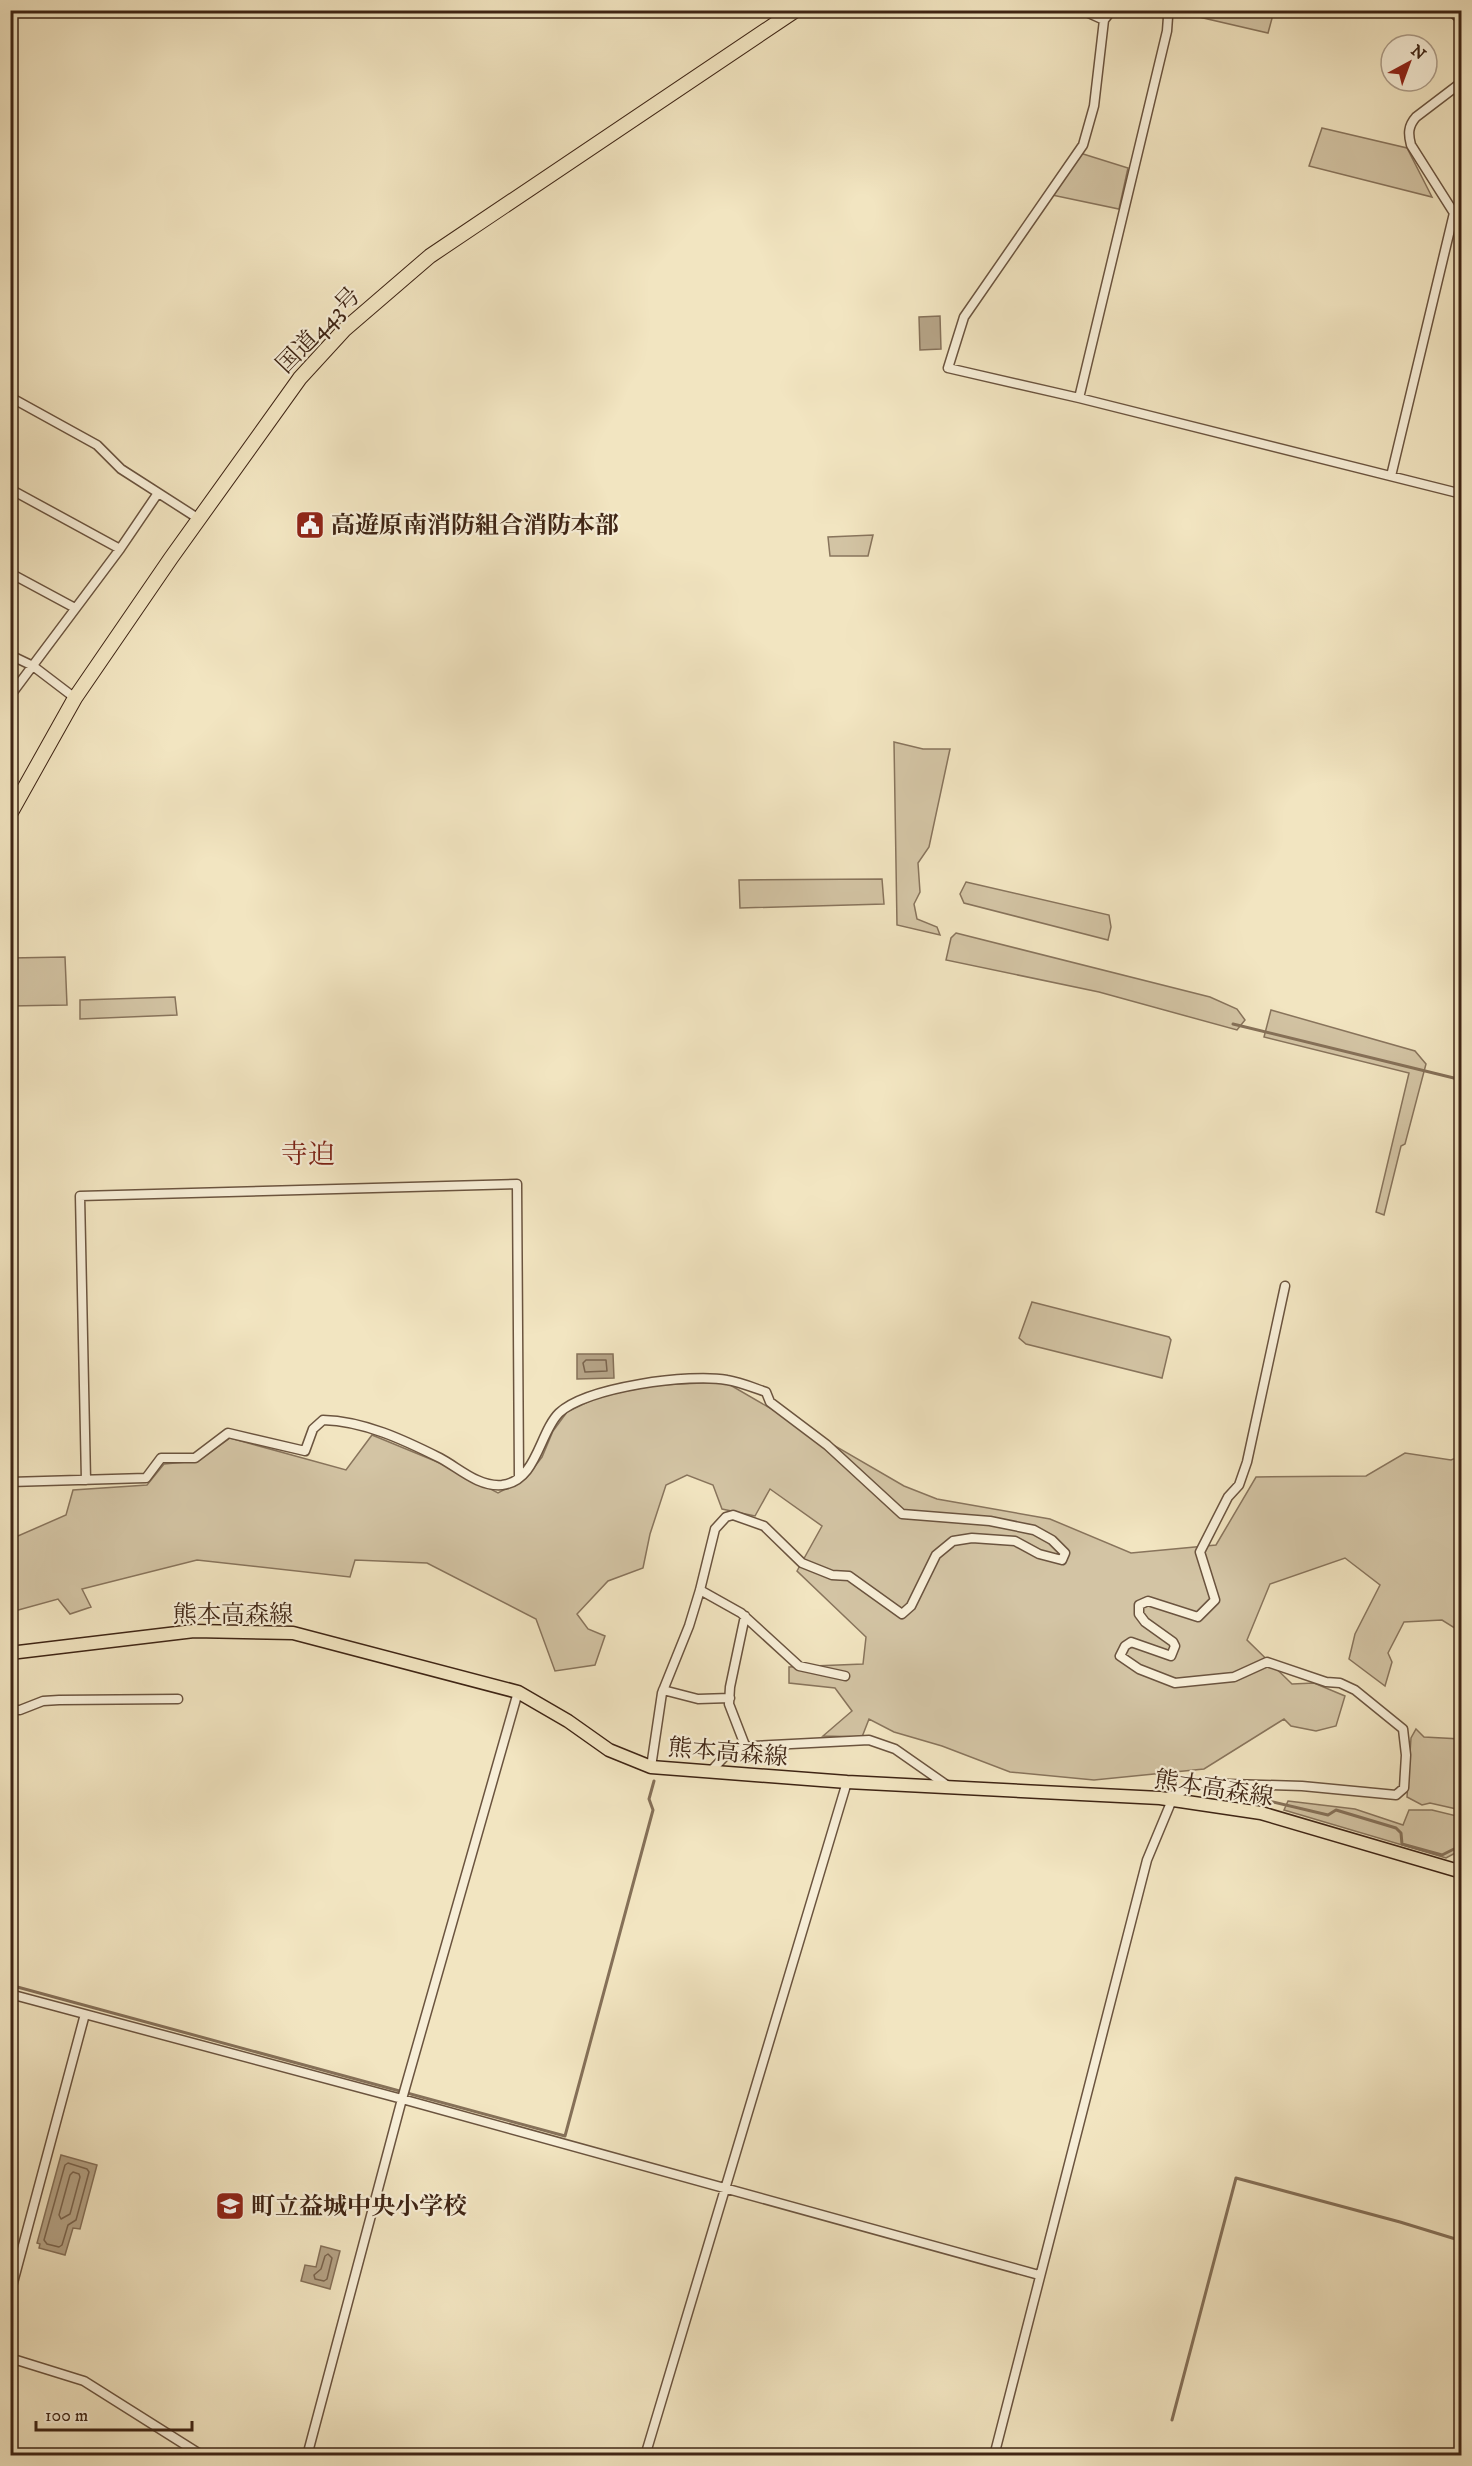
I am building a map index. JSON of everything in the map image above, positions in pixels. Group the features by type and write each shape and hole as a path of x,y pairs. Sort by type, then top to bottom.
{"highway":[{"name":"国道443号","path":"10,814 75,698 300,378 344,330 430,256 796,10"}],"main road":[{"name":"熊本高森線","path":"10,1653 194,1631 293,1633 404,1660 518,1692 568,1721 609,1750 651,1767 847,1782 1166,1799 1261,1813 1461,1872"}],"street":[{"path":"1082,10 1104,20"},
{"path":"1112,10 1104,20 1094,106 1083,145 964,317 948,368 1079,398 1461,495"},
{"path":"1079,398 1167,31 1168,17 1162,10"},
{"path":"1450,10 1461,21"},
{"path":"1391,476 1454,213 1411,145 1408,133 1410,124 1416,117 1461,82"},
{"path":"10,397 98,446 121,469 199,519"},
{"path":"10,489 120,549"},
{"path":"10,696 120,549 158,493"},
{"path":"10,573 75,608"},
{"path":"10,655 33,666 75,698"},
{"path":"86,1480 80,1196 517,1184 519,1477"},
{"path":"994,2456 1039,2275 1166,1799 1195,1783 1302,1786 1396,1795 1404,1788 1406,1755 1403,1729 1355,1690 1267,1662 1234,1677 1174,1683 1139,1669 1120,1656 1125,1646 1131,1642 1171,1656 1176,1646 1145,1622 1139,1614 1139,1605 1148,1601 1198,1617 1215,1600 1200,1552 1228,1497 1239,1485 1247,1462 1285,1286"},
{"path":"10,1482 146,1478 161,1458 195,1458 228,1433 305,1451 313,1429 323,1420 338,1420 381,1432 440,1459 481,1482 502,1485 519,1477 533,1462 549,1424 561,1411 597,1392 655,1381 726,1379 766,1392 770,1402 827,1445 902,1514 990,1521 1034,1530 1052,1540 1065,1553 1062,1560 1039,1554 1015,1541 972,1538 953,1541 936,1556 911,1606 902,1614 849,1576 832,1575 802,1563 764,1526 733,1515 726,1517 715,1529 700,1590 663,1690 651,1767"},
{"path":"700,1590 745,1616 799,1666 845,1676"},
{"path":"745,1616 729,1704 746,1748"},
{"path":"663,1690 699,1699 729,1698"},
{"path":"307,2456 402,2099 518,1692"},
{"path":"10,1710 20,1710 43,1701 178,1699"},
{"path":"710,1772 726,1755 746,1748 869,1740 895,1749 951,1788"},
{"path":"645,2456 847,1782"},
{"path":"10,1994 402,2099 1039,2275"},
{"path":"10,2294 85,2014"},
{"path":"10,2358 84,2381 203,2456"}],"shaded area":[{"path":"1173,11 1274,11 1268,33"},
{"path":"1322,128 1407,148 1432,197 1309,166"},
{"path":"1080,153 1128,168 1119,209 1052,195"},
{"path":"873,535 868,556 830,556 828,537"},
{"path":"894,742 923,749 950,749 929,847 918,863 920,892 914,904 917,919 937,927 940,935 897,925"},
{"path":"882,879 884,904 740,908 739,880"},
{"path":"966,882 1109,915 1111,927 1108,940 964,903 960,894"},
{"path":"956,933 1210,997 1237,1009 1245,1020 1237,1030 1099,992 946,960 951,938"},
{"path":"65,957 67,1005 11,1006 11,958"},
{"path":"175,997 177,1015 80,1019 80,1000"},
{"path":"1271,1010 1415,1051 1426,1064 1405,1144 1401,1146 1384,1215 1376,1212 1409,1073 1264,1037"},
{"path":"1032,1302 1169,1337 1171,1340 1162,1378 1026,1344 1019,1338"},
{"path":"725,1382 904,1486 937,1499 1050,1519 1131,1553 1216,1545 1256,1477 1366,1476 1405,1453 1451,1460 1461,1456 1461,1632 1442,1620 1404,1622 1388,1653 1392,1662 1385,1686 1349,1659 1355,1634 1380,1585 1345,1558 1270,1584 1247,1640 1292,1684 1314,1683 1345,1696 1336,1726 1316,1731 1291,1726 1284,1719 1204,1769 1094,1780 1010,1772 942,1746 894,1732 869,1719 862,1737 823,1736 852,1711 835,1688 789,1683 789,1667 863,1664 866,1637 797,1571 822,1526 770,1489 755,1516 722,1509 713,1485 687,1475 666,1485 650,1534 643,1568 608,1581 577,1614 588,1629 605,1636 595,1665 555,1671 536,1619 427,1563 355,1560 350,1577 197,1560 82,1589 91,1607 70,1614 58,1599 11,1612 11,1539 66,1515 73,1490 147,1485 164,1464 198,1461 230,1438 346,1470 372,1435 440,1463 498,1493 526,1478 542,1457 553,1431 567,1412 600,1396 657,1385"},
{"path":"1416,1729 1424,1737 1461,1739 1461,1810 1430,1803 1422,1805 1407,1797 1411,1738"},
{"path":"1288,1801 1355,1809 1403,1825 1409,1810 1432,1810 1461,1817 1461,1850 1446,1858 1284,1810"}],"water":[{"path":"940,316 941,349 920,350 919,317"},
{"path":"577,1354 613,1354 614,1378 577,1379"},
{"path":"61,2155 97,2165 80,2229 73,2228 65,2255 39,2248 40,2244 37,2243"},
{"path":"321,2246 340,2251 330,2289 301,2281 305,2265 316,2267"}],"waterway":[{"path":"1233,1024 1462,1080"},
{"path":"1462,1748 1460,1748 1456,1807 1462,1808"},
{"path":"10,1985 565,2136 653,1810 649,1799 654,1781"},
{"path":"1265,1800 1328,1815 1336,1810 1396,1828 1401,1833 1402,1844 1442,1855 1462,1845"},
{"path":"1172,2420 1236,2178 1462,2241"}],"place":[{"name":"高遊原南消防組合消防本部","path":"310,525"},
{"name":"町立益城中央小学校","path":"230,2206"}],"district":[{"name":"寺迫","path":"308,1154"}]}
